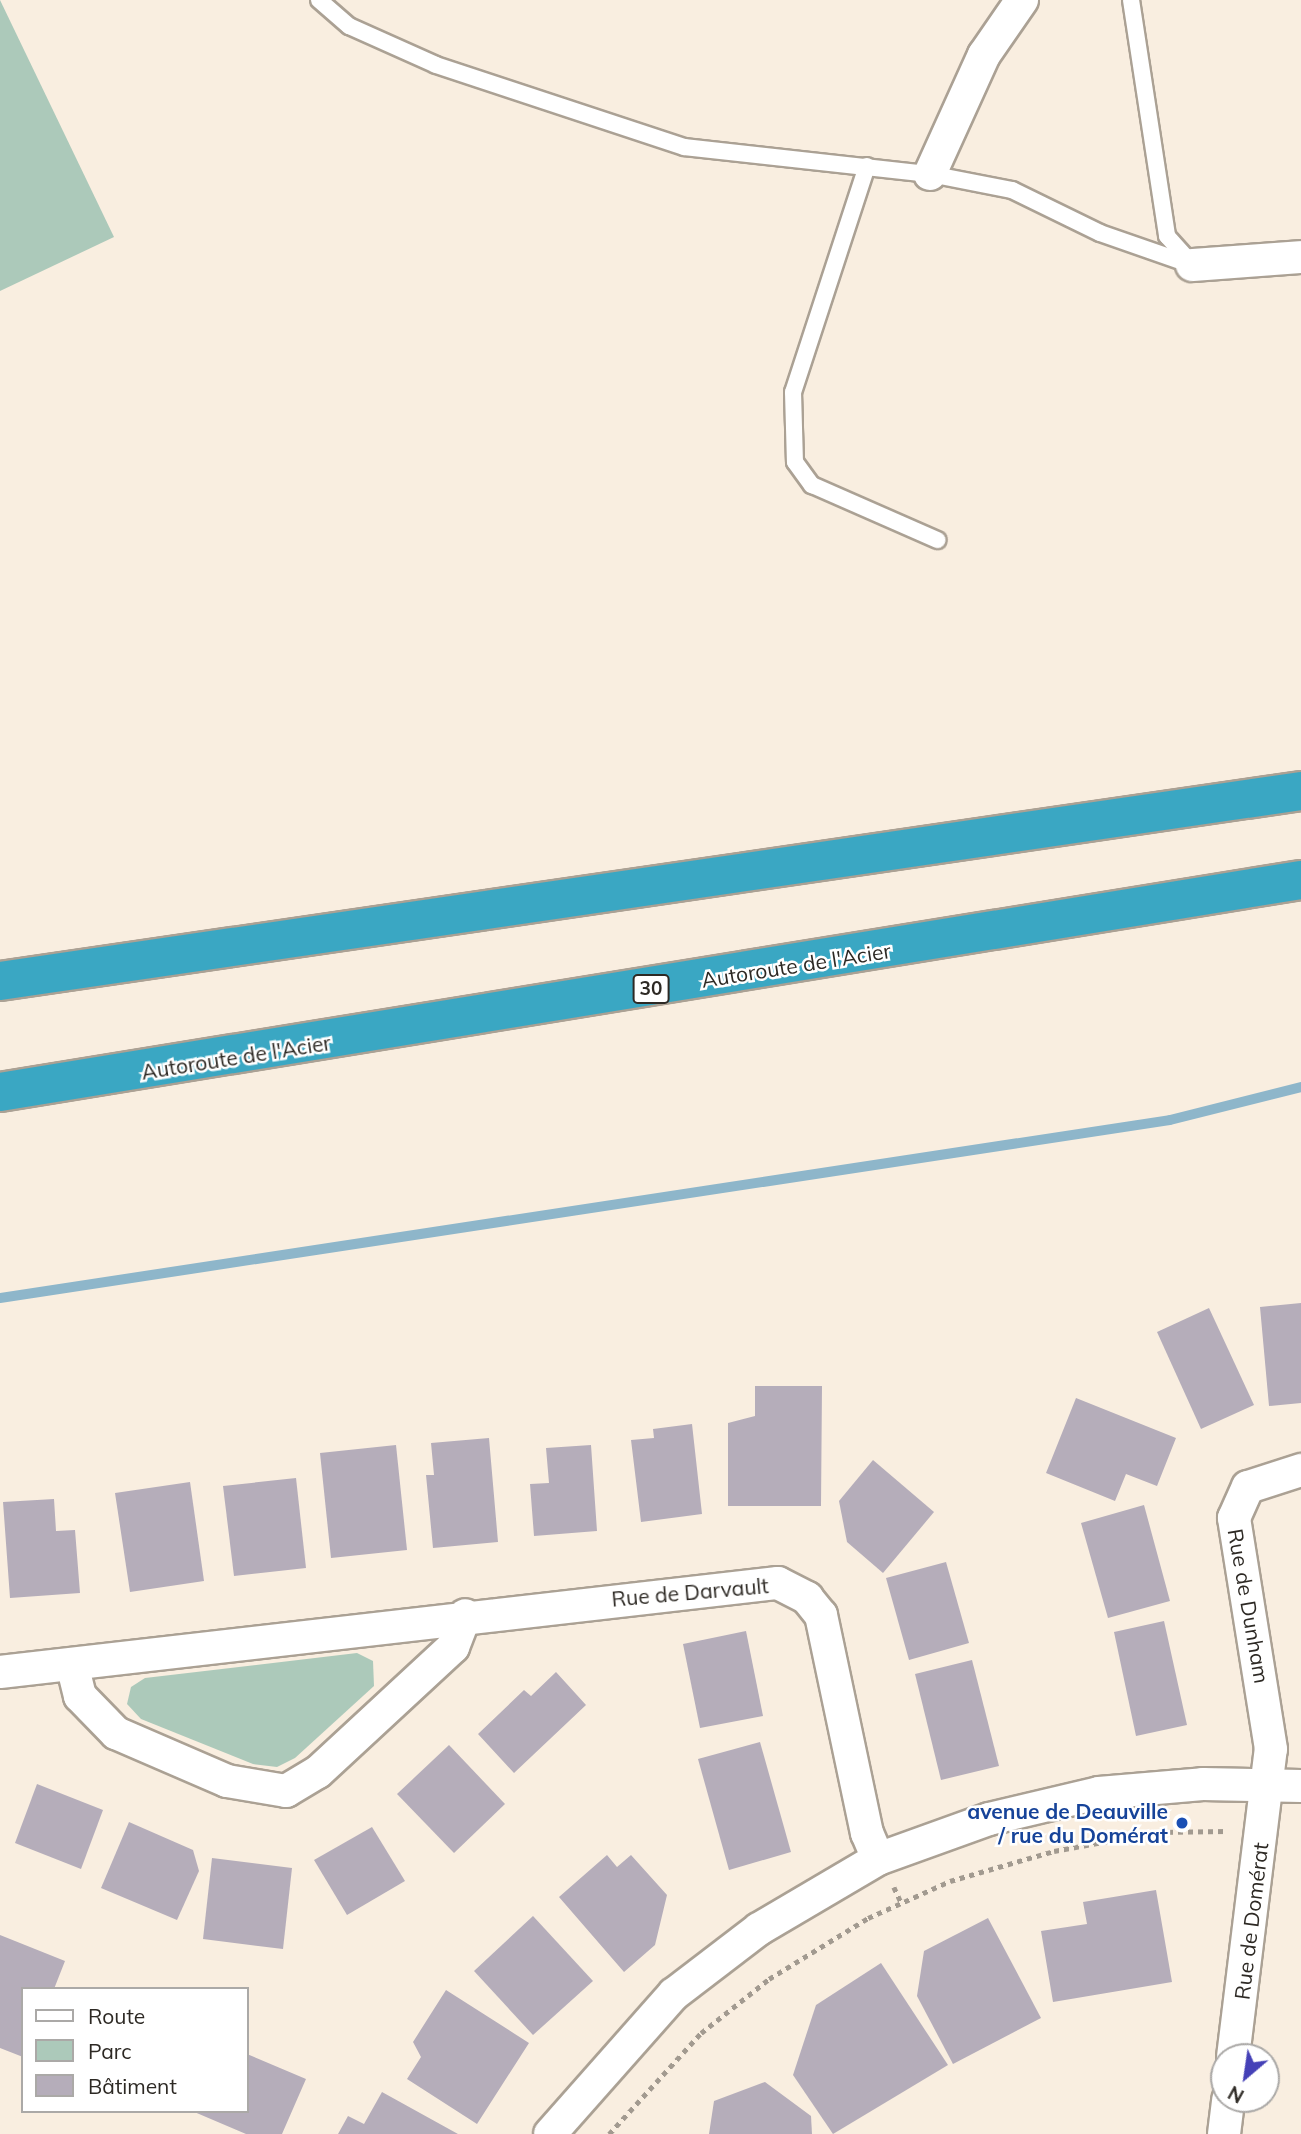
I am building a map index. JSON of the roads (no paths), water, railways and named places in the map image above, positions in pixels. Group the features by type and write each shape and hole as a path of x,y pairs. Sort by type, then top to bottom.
{"highway":[{"path":"0,981 1301,791"},
{"name":"Autoroute de l'Acier","path":"0,1093 1301,880"}],"street":[{"path":"930,174 984,55 1022,0"},
{"path":"1192,265 1301,257"},
{"name":"Rue de Dunham","path":"1267,1784 1271,1726 1234,1518 1248,1487 1301,1470"},
{"name":"Rue de Darvault","path":"0,1672 465,1615 766,1582 798,1591 815,1605 824,1624 867,1833 878,1859"},
{"path":"72,1664 80,1696 116,1733 227,1781 286,1791 318,1772 453,1647 465,1615"},
{"path":"550,2134 602,2068 674,1994 759,1929 878,1859 989,1819 1099,1793 1267,1784 1301,1786"},
{"name":"Rue de Domérat","path":"1235,2043 1267,1784"},
{"path":"1224,2134 1226,2113"}],"lane":[{"path":"320,0 349,26 436,65 684,147 930,174 1012,190 1100,233 1192,265"},
{"path":"1131,0 1167,236 1192,265"},
{"path":"867,166 793,392 795,462 812,485 937,540"}],"waterway":[{"path":"0,1298 1170,1120 1301,1087"}],"place":[{"name":"avenue de Deauville / rue du Domérat","path":"1182,1823"}]}
